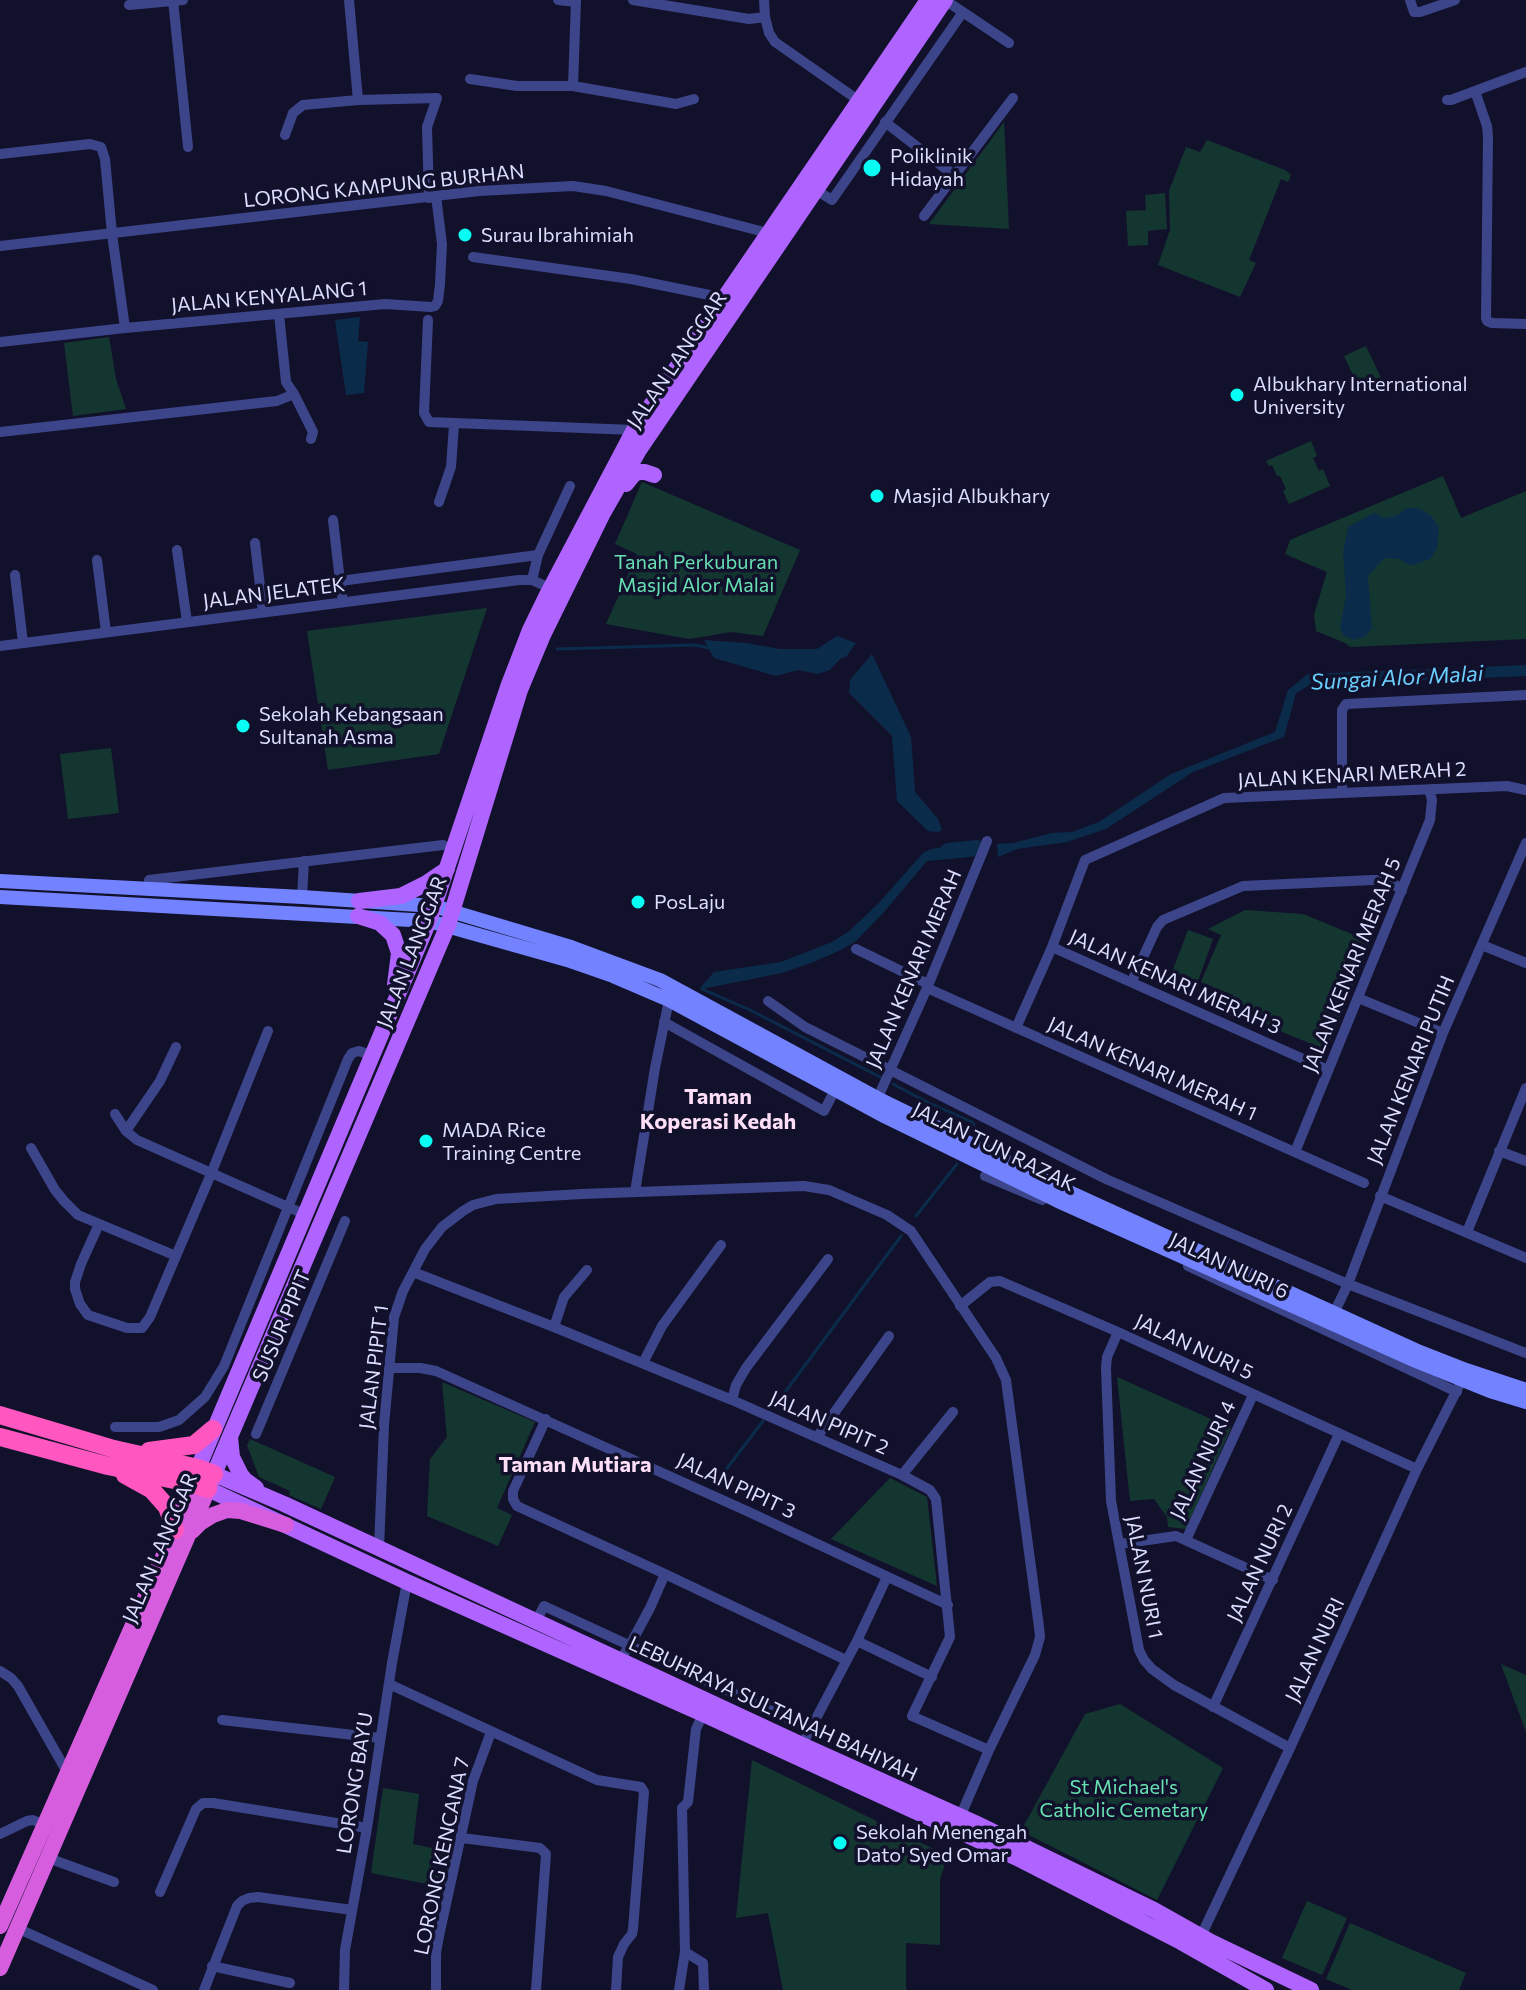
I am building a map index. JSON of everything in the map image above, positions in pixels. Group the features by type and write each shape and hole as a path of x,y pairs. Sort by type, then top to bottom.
{"highway":[{"path":"0,1415 111,1458 152,1490 182,1532 227,1510 241,1511 286,1525"},
{"path":"111,1458 194,1445 221,1432"},
{"path":"0,1437 203,1479"},
{"name":"JALAN LANGGAR","path":"0,1968 203,1479"},
{"name":"JALAN LANGGAR","path":"0,1926 67,1772 182,1532"}],"main road":[{"name":"JALAN LANGGAR","path":"203,1479 308,1212 432,914 508,687 550,588 634,430 928,0"},
{"name":"JALAN LANGGAR","path":"221,1432 265,1353 308,1212 451,918 520,690 543,635 603,513 639,450 945,0"},
{"path":"603,513 634,474 645,472 654,475"},
{"path":"359,908 401,896 447,869"},
{"path":"0,881 302,897 359,908 387,928 397,942 399,965 390,1015"},
{"path":"0,897 359,908 451,918"},
{"name":"JALAN TUN RAZAK","path":"451,918 635,984 835,1090 874,1104 1420,1352 1526,1390"},
{"name":"JALAN TUN RAZAK","path":"451,918 571,947 660,980 999,1177 1330,1324 1459,1386 1526,1402"},
{"path":"221,1432 245,1480 284,1504"},
{"name":"LEBUHRAYA SULTANAH BAHIYAH","path":"203,1479 284,1504 384,1550 960,1817 1154,1910 1304,1989"},
{"name":"LEBUHRAYA SULTANAH BAHIYAH","path":"203,1479 286,1525 407,1582 1017,1858 1181,1942 1266,1990"},
{"path":"384,1550 401,1567 407,1582 442,1578"}],"street":[{"path":"173,0 188,147"},
{"path":"129,5 183,0"},
{"path":"349,0 358,100"},
{"path":"558,0 576,1 573,86"},
{"path":"633,0 749,19 765,17"},
{"path":"764,0 769,33 775,42 858,100"},
{"path":"945,0 1009,43"},
{"path":"1410,0 1414,12 1420,12 1455,0"},
{"path":"816,190 832,200 963,12"},
{"path":"1447,100 1526,72"},
{"path":"470,79 517,86 573,86 676,104 694,99"},
{"path":"1475,91 1488,137 1486,318 1492,323 1526,324"},
{"path":"285,135 293,113 303,105 437,98 427,127 433,197"},
{"path":"924,216 1013,98"},
{"path":"885,122 955,176"},
{"path":"0,154 90,144 101,147 125,328"},
{"name":"LORONG KAMPUNG BURHAN","path":"0,246 505,189 573,186 606,191 768,233"},
{"name":"JALAN KENYALANG 1","path":"0,342 385,304 435,306 440,284 442,244 433,197"},
{"path":"473,257 631,279 724,298"},
{"path":"279,314 286,382 313,432 311,439"},
{"path":"428,320 425,417 432,424 634,430"},
{"path":"0,432 277,401 294,394"},
{"path":"439,502 451,467 454,425"},
{"path":"532,580 538,555 570,486"},
{"path":"333,520 343,602"},
{"path":"255,543 263,612"},
{"path":"177,550 187,622"},
{"path":"340,581 538,555"},
{"path":"97,560 106,632"},
{"path":"15,575 23,643"},
{"name":"JALAN JELATEK","path":"0,646 519,580 532,580 550,588"},
{"path":"1342,793 1342,710 1346,704 1526,695"},
{"name":"JALAN KENARI MERAH 2","path":"1016,1028 1052,947 1085,860 1224,798 1507,786 1526,790"},
{"name":"JALAN KENARI MERAH 5","path":"1295,1152 1430,820 1432,800 1429,789"},
{"name":"JALAN KENARI MERAH","path":"874,1104 928,986 987,841"},
{"name":"JALAN KENARI PUTIH","path":"1334,1313 1348,1284 1443,1033 1526,843"},
{"path":"149,880 443,845"},
{"path":"302,897 304,861"},
{"path":"1132,981 1163,920 1243,886 1382,880 1393,883 1402,891"},
{"path":"1482,945 1526,963"},
{"name":"JALAN KENARI MERAH 3","path":"1052,947 1328,1070"},
{"name":"JALAN KENARI MERAH 1","path":"856,949 1016,1028 1364,1183"},
{"path":"1358,998 1443,1033"},
{"path":"635,1192 669,1000"},
{"path":"768,1001 805,1027 1106,1179 1348,1284 1524,1352"},
{"path":"664,1022 824,1111 835,1090"},
{"path":"99,1224 75,1282 83,1310 88,1315 127,1328 142,1328 150,1317 211,1174 268,1031"},
{"path":"115,1114 126,1131 160,1081 176,1047"},
{"path":"1467,1232 1526,1088"},
{"name":"SUSUR PIPIT","path":"126,1131 137,1140 211,1174 343,1226 256,1434"},
{"path":"31,1148 47,1178 78,1215 176,1256"},
{"path":"1499,1151 1526,1161"},
{"path":"985,1176 999,1177"},
{"name":"JALAN PIPIT 1","path":"384,1550 384,1425 394,1317 403,1291 425,1249 442,1227 473,1205 496,1199 795,1186 829,1190 887,1215 911,1231 996,1358 1006,1380 1039,1627 1040,1637 1035,1655 960,1817"},
{"path":"1380,1196 1526,1258"},
{"path":"115,1427 159,1427 179,1420 205,1397 308,1212"},
{"path":"643,1363 662,1326 721,1245"},
{"path":"732,1400 746,1368 828,1259"},
{"path":"554,1327 564,1297 587,1270"},
{"name":"JALAN PIPIT 2","path":"413,1272 732,1400 930,1490 936,1499 950,1637 912,1716 989,1750"},
{"name":"JALAN NURI 5","path":"960,1306 990,1282 1000,1281 1417,1469"},
{"name":"JALAN NURI 1","path":"1118,1332 1107,1357 1106,1368 1111,1501 1135,1638 1144,1660 1174,1685 1290,1748"},
{"path":"817,1437 889,1336"},
{"path":"265,1353 286,1362"},
{"name":"JALAN PIPIT 3","path":"389,1368 436,1371 948,1605"},
{"name":"JALAN NURI","path":"1201,1936 1417,1469 1459,1386"},
{"name":"JALAN NURI 4","path":"1186,1540 1253,1395"},
{"path":"902,1475 953,1412"},
{"path":"546,1419 513,1491 517,1506 846,1660"},
{"name":"JALAN NURI 2","path":"1213,1707 1339,1434"},
{"path":"1120,1544 1169,1536 1186,1540 1273,1580"},
{"path":"620,1660 650,1608 665,1574"},
{"path":"802,1745 887,1577"},
{"name":"LORONG BAYU","path":"344,1990 345,1950 407,1582"},
{"path":"536,1621 544,1606 811,1729"},
{"path":"857,1641 932,1677"},
{"path":"0,1671 18,1686 67,1772"},
{"path":"389,1684 597,1780 641,1787 644,1792 633,1929 620,1950 616,1990"},
{"path":"679,1990 685,1952 682,1808 688,1802 696,1729 703,1714"},
{"path":"222,1720 380,1738"},
{"name":"LORONG KENCANA 7","path":"436,1990 438,1945 473,1781 491,1732"},
{"path":"160,1892 196,1809 203,1803 367,1828"},
{"path":"0,1834 27,1821 45,1825"},
{"path":"462,1838 540,1848 546,1854 536,1990"},
{"path":"48,1858 114,1882"},
{"path":"204,1990 237,1906 249,1898 352,1910"},
{"path":"17,1928 153,1990"},
{"path":"685,1952 703,1963 704,1990"},
{"path":"212,1966 290,1983"}],"green space":[{"path":"1004,122 1009,229 929,224"},
{"path":"1207,140 1291,175 1288,182 1281,179 1249,260 1256,263 1240,297 1158,265 1170,230 1169,191 1186,147 1200,152"},
{"path":"1165,193 1167,229 1148,231 1148,245 1128,246 1126,211 1146,210 1145,195"},
{"path":"109,337 116,379 126,409 73,416 64,343"},
{"path":"1366,346 1383,382 1361,392 1344,356"},
{"path":"1311,441 1317,456 1313,458 1319,471 1323,469 1330,486 1289,504 1280,476 1266,461"},
{"path":"1443,476 1461,518 1526,491 1526,639 1350,647 1316,631 1314,615 1327,572 1285,554 1290,540"},
{"name":"Tanah Perkuburan Masjid Alor Malai","path":"642,482 800,550 763,636 731,632 689,639 606,624 637,554 615,544"},
{"path":"487,608 439,754 328,770 307,631"},
{"path":"111,748 119,813 68,819 60,754"},
{"path":"1245,910 1303,914 1371,942 1326,1050 1227,1009 1233,995 1201,982 1221,935 1208,929"},
{"path":"1188,930 1213,939 1198,981 1172,972"},
{"path":"1117,1377 1231,1428 1186,1529 1168,1527 1167,1517 1154,1499 1130,1501"},
{"path":"442,1382 535,1422 497,1508 512,1515 498,1546 427,1516 430,1459 447,1437"},
{"path":"250,1439 335,1477 321,1509 259,1477 247,1445"},
{"path":"890,1478 927,1497 937,1586 831,1539"},
{"path":"1501,1664 1526,1675 1526,1732"},
{"name":"St Michael's Catholic Cemetary","path":"1120,1704 1223,1768 1157,1900 1021,1831 1085,1714"},
{"path":"752,1760 948,1856 940,1879 940,1945 906,1943 906,1990 783,1990 768,1913 736,1918"},
{"path":"383,1788 419,1794 413,1844 455,1853 448,1888 371,1873"},
{"path":"1307,1901 1347,1918 1322,1975 1282,1958"},
{"path":"1350,1923 1466,1973 1459,1990 1352,1990 1326,1979"}],"water":[{"path":"360,317 358,341 368,342 364,393 346,395 335,320"},
{"path":"1406,508 1419,508 1431,516 1439,527 1437,548 1430,559 1416,564 1384,558 1368,576 1372,628 1366,636 1354,640 1343,635 1340,627 1346,595 1343,552 1348,527 1374,513 1384,518 1395,516"},
{"path":"837,636 856,643 846,657 830,670 818,674 798,670 776,676 714,658 704,640 780,649 817,649"},
{"path":"872,654 911,737 915,792 938,819 942,830 938,832 928,831 897,801 892,736 849,693 850,680"},
{"path":"1526,665 1526,676 1310,685 1296,693 1284,737 1193,772 1106,829 1067,842 1017,849 998,857 997,844 1072,832 1099,822 1171,774 1275,732 1288,690 1308,674"},
{"path":"970,843 968,857 927,861 884,912 856,941 843,949 782,973 700,988 714,972 781,962 832,942 848,932 878,904 923,853"}],"waterway":[{"path":"557,649 695,645 709,648"},
{"name":"Sungai Alor Malai","path":"948,851 977,848"},
{"path":"702,989 750,1010 880,1077"},
{"path":"893,1084 974,1125"},
{"path":"916,1216 957,1164"},
{"path":"774,1407 901,1236"},
{"path":"718,1480 763,1421"}],"place":[{"name":"Poliklinik Hidayah","path":"872,168"},
{"name":"Surau Ibrahimiah","path":"465,235"},
{"name":"Albukhary International University","path":"1237,395"},
{"name":"Masjid Albukhary","path":"877,496"},
{"name":"Sekolah Kebangsaan Sultanah Asma","path":"243,726"},
{"name":"PosLaju","path":"638,902"},
{"name":"MADA Rice Training Centre","path":"426,1141"},
{"name":"Sekolah Menengah Dato' Syed Omar","path":"840,1843"}],"district":[{"name":"Taman Koperasi Kedah","path":"718,1110"},
{"name":"Taman Mutiara","path":"575,1465"}]}
